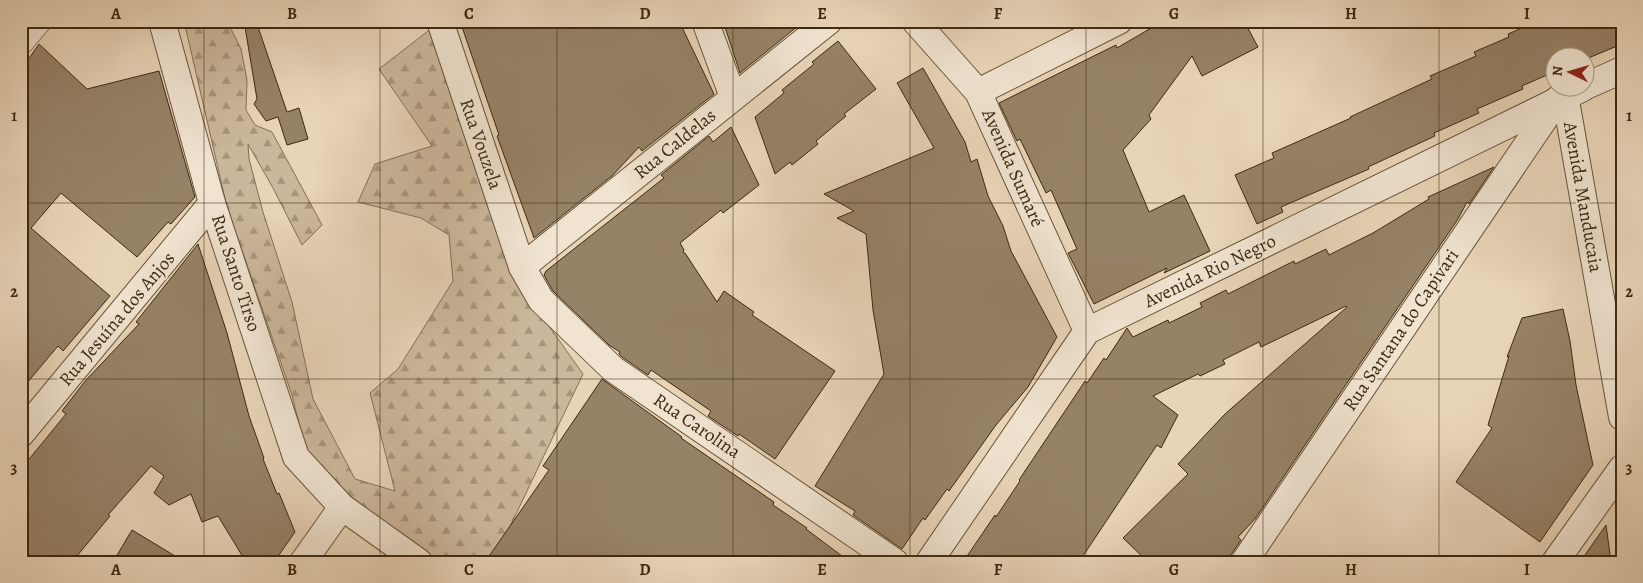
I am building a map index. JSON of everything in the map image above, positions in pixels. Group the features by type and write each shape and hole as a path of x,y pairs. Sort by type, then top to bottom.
{"main road":[{"path":"21,40 38,21"}],"street":[{"name":"Rua Santo Tirso","path":"162,21 212,203 296,457 342,507 419,562"},
{"name":"Rua Vouzela","path":"440,21 522,267"},
{"path":"705,21 732,98"},
{"name":"Rua Caldelas","path":"522,267 829,21"},
{"name":"Avenida Sumaré","path":"915,21 978,92 1086,331"},
{"path":"978,92 1119,21"},
{"name":"Avenida Rio Negro","path":"1596,82 1622,70"},
{"name":"Avenida Rio Negro","path":"929,562 1086,331 1561,98"},
{"name":"Rua Santana do Capivari","path":"1244,562 1569,98"},
{"name":"Avenida Manducaia","path":"1574,98 1622,417"},
{"name":"Rua Jesuína dos Anjos","path":"21,434 212,203"},
{"name":"Rua Carolina","path":"522,267 542,300 613,368 895,562"},
{"path":"1555,562 1622,468"},
{"path":"302,562 342,507"}],"green space":[{"path":"184,21 227,21 241,49 247,80 246,110 255,125 272,132 322,225 302,245 248,144 249,159 263,212 292,302 313,399 355,479 395,491 370,393 398,369 453,281 449,235 421,218 358,202 375,164 432,146 379,69 432,28 539,312 583,374 493,562 437,562 365,513 305,448 292,395 227,207"}],"building":[{"path":"244,21 256,21 287,112 299,108 308,139 287,145 278,117 266,121 254,104 257,99"},
{"path":"460,21 679,21 714,94 642,151 639,147 613,175 534,238 497,136 499,135"},
{"path":"723,21 804,21 740,73"},
{"path":"1163,21 1244,21 1258,47 1202,76 1192,56 1149,115 1151,119 1123,150 1149,212 1184,195 1210,251 1164,273 1167,268 1094,304 1068,253 1077,249 1051,190 1046,193 1020,139 1017,141 999,103 1116,45 1117,48"},
{"path":"1538,21 1622,21 1622,44 1596,55 1596,48 1546,48 1546,75 1522,86 1523,89 1477,109 1479,113 1434,133 1435,136 1368,167 1369,169 1281,207 1283,212 1257,224 1235,175 1274,158 1272,153 1432,79 1430,76 1476,56 1474,52 1509,37 1508,34"},
{"path":"838,41 876,89 844,114 846,116 816,141 818,144 792,165 790,162 775,174 755,117 784,93 782,90 814,64 812,62"},
{"path":"39,44 87,89 159,71 195,197 171,224 168,222 137,257 61,193 31,228 110,296 63,351 58,346 21,390 21,70"},
{"path":"923,68 965,142 971,162 977,159 988,196 1003,226 1011,251 1057,337 1028,387 996,425 949,491 947,489 925,520 923,518 902,549 853,515 855,511 815,486 884,374 873,310 866,234 837,218 854,211 824,194 934,148 897,83"},
{"path":"731,127 759,185 723,213 721,210 680,243 684,250 683,252 717,302 724,291 754,312 752,315 835,371 775,459 739,434 738,436 708,416 711,411 651,370 648,375 622,357 619,354 620,352 609,345 553,291 544,275 546,271 664,178 661,175 709,136 713,142"},
{"path":"1494,167 1469,204 1467,202 1458,219 1255,519 1238,537 1241,540 1226,562 1148,562 1123,538 1188,474 1178,464 1225,414 1346,306 1261,347 1259,342 1223,360 1225,364 1200,376 1198,374 1153,396 1178,415 1161,448 1157,445 1079,562 963,562 995,515 996,517 1085,381 1087,383 1104,358 1106,360 1127,328 1133,337 1168,320 1169,323 1202,307 1200,303 1226,290 1228,294 1294,261 1295,264 1326,249 1329,255 1373,233 1429,199 1428,197"},
{"path":"198,244 227,333 249,416 263,459 295,532 274,562 246,562 218,516 202,522 191,494 169,505 154,493 164,476 151,466 108,515 110,516 72,562 38,562 21,548 21,469 66,414 62,411 86,380 139,324 136,322"},
{"path":"1563,309 1570,341 1576,385 1593,465 1540,542 1456,482 1492,428 1488,425 1509,356 1507,357 1522,318"},
{"path":"602,379 681,438 774,502 773,505 807,528 850,562 485,562 549,470 543,466"},
{"path":"1606,525 1611,562 1580,562"},
{"path":"132,530 185,562 113,562"}]}
